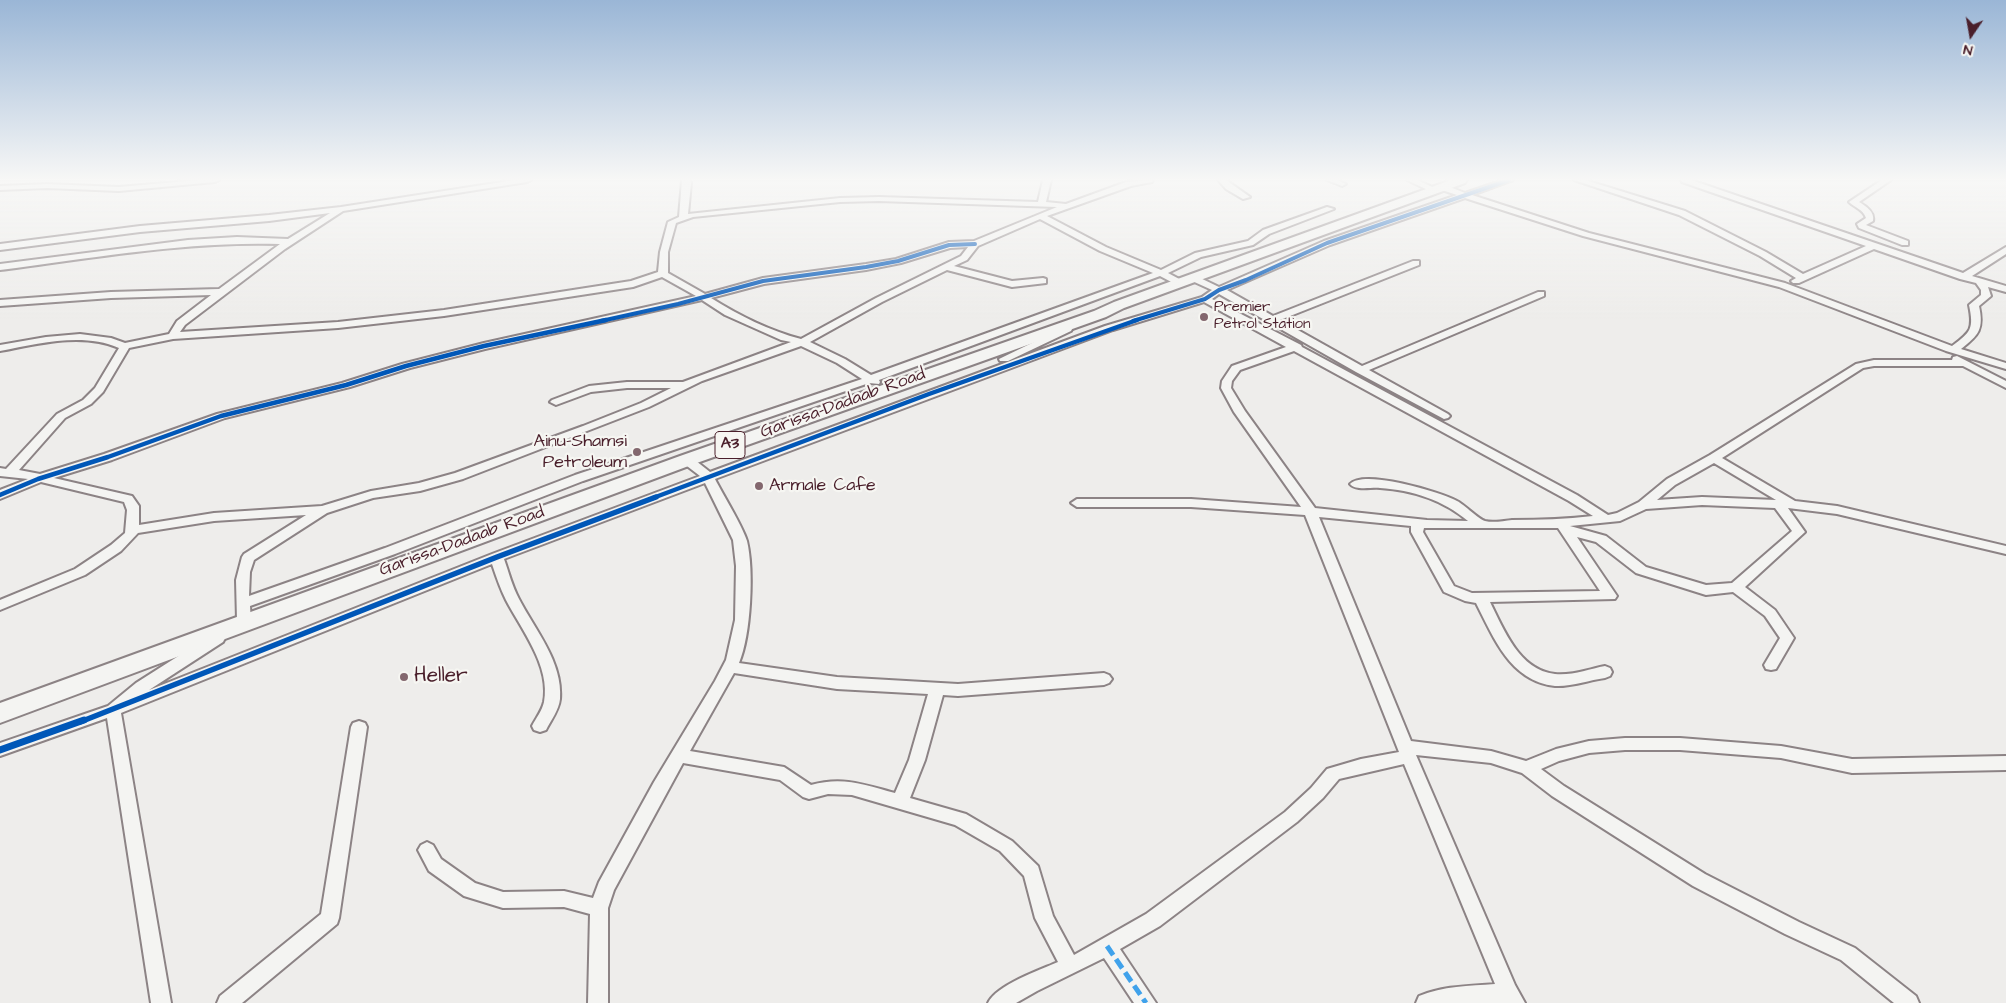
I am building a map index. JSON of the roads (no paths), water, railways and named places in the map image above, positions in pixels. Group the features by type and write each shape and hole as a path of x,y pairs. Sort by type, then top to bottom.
{"highway":[{"name":"Garissa-Dadaab Road","path":"0,713 244,612 553,509 688,460 878,384 1100,314 1119,305 1333,227"}],"street":[{"path":"0,247 162,227"},
{"path":"173,336 181,323 290,242 313,227"},
{"path":"663,274 664,252 670,227"},
{"path":"0,495 38,479 108,457 221,416 346,385 406,366 456,353 632,315 763,281 866,267 898,261 950,245 975,244 1015,227"},
{"path":"1061,227 1103,249 1161,273 1219,290 1444,416"},
{"path":"112,710 244,612 390,551 579,478 878,384 1161,273 1198,255 1250,243 1266,232 1281,227"},
{"path":"0,750 112,710 497,557 929,394 1109,328 1205,299 1219,290 1369,227"},
{"path":"1564,227 1577,232 1701,261 1783,286 1835,304 1925,340 2006,366"},
{"path":"1709,227 1763,254 1803,278"},
{"path":"1821,227 1964,277 2006,289"},
{"path":"1864,227 1905,243"},
{"path":"0,267 188,243 237,240 290,242"},
{"path":"132,530 214,518 323,510 372,495 420,487 459,476 587,428 698,379 802,342 879,300 964,258 975,244"},
{"path":"1783,286 1875,245"},
{"path":"1964,277 2006,250"},
{"path":"1271,320 1416,262"},
{"path":"946,268 1012,284 1043,281"},
{"path":"0,348 84,337 114,340 124,346 173,336 338,325 444,313 633,284 663,274 685,285 700,297 728,313 768,331 802,342 841,361 878,384"},
{"path":"1954,350 1973,335 1977,319 1974,305 1986,296 1986,290 1980,282"},
{"path":"0,303 111,294 222,292"},
{"path":"1360,370 1541,294"},
{"path":"1205,299 1297,347 1573,498 1606,519"},
{"path":"929,394 1100,314"},
{"path":"1925,340 1963,363 2006,385"},
{"path":"5,472 61,416 87,402 99,390 124,350 124,346"},
{"path":"1297,347 1236,368 1227,380 1226,388 1240,412 1310,511 1407,752 1512,997 1451,997 1426,1003"},
{"path":"1077,503 1191,503 1310,511 1418,523 1564,527 1620,517 1643,505 1671,482 1714,458 1860,366 1874,363 1963,363"},
{"path":"556,402 589,389 627,384 684,386"},
{"path":"1714,458 1794,505"},
{"path":"598,1003 599,908 604,888 734,660 742,620 743,587 740,540 708,477 688,460"},
{"path":"0,605 80,572 129,537 132,530 134,508 132,502 128,499 5,472"},
{"path":"1356,484 1377,482 1410,488 1454,504 1481,525"},
{"path":"541,493 553,509"},
{"path":"1643,505 1702,501 1794,505 1837,510 2006,550"},
{"path":"1564,527 1601,539 1641,570 1706,590 1736,587 1799,532 1779,505"},
{"path":"244,612 245,563 249,557 323,510"},
{"path":"1418,523 1417,532 1449,589 1470,598 1610,596 1564,527"},
{"path":"497,557 506,586 544,657 550,680 552,697 549,710 540,726"},
{"path":"1736,587 1770,612 1787,638 1771,665"},
{"path":"1481,598 1512,658 1536,676 1556,680 1605,672"},
{"path":"730,667 837,684 958,690 987,689 1044,682 1104,679"},
{"path":"900,801 921,750 937,688"},
{"path":"112,710 161,1003"},
{"path":"227,1003 330,918 359,727"},
{"path":"1527,768 1556,756 1589,746 1625,744 1680,744 1781,752 1852,766 1978,762 2006,763"},
{"path":"998,1003 1030,984 1108,946 1153,920 1291,817 1317,793 1332,774 1407,752 1491,757 1527,768 1558,791 1699,880 1792,928 1848,954 1909,1003"},
{"path":"679,756 784,774 809,792 828,787 852,788 960,819 1006,846 1032,872 1044,918 1070,966"},
{"path":"427,850 434,865 470,890 503,900 564,899 599,908"},
{"path":"1108,946 1146,1003"}],"place":[{"name":"Premier Petrol Station","path":"1204,317"},
{"name":"Ainu-Shamsi Petroleum","path":"637,452"},
{"name":"Armale Cafe","path":"759,486"},
{"name":"Heller","path":"404,677"}]}
